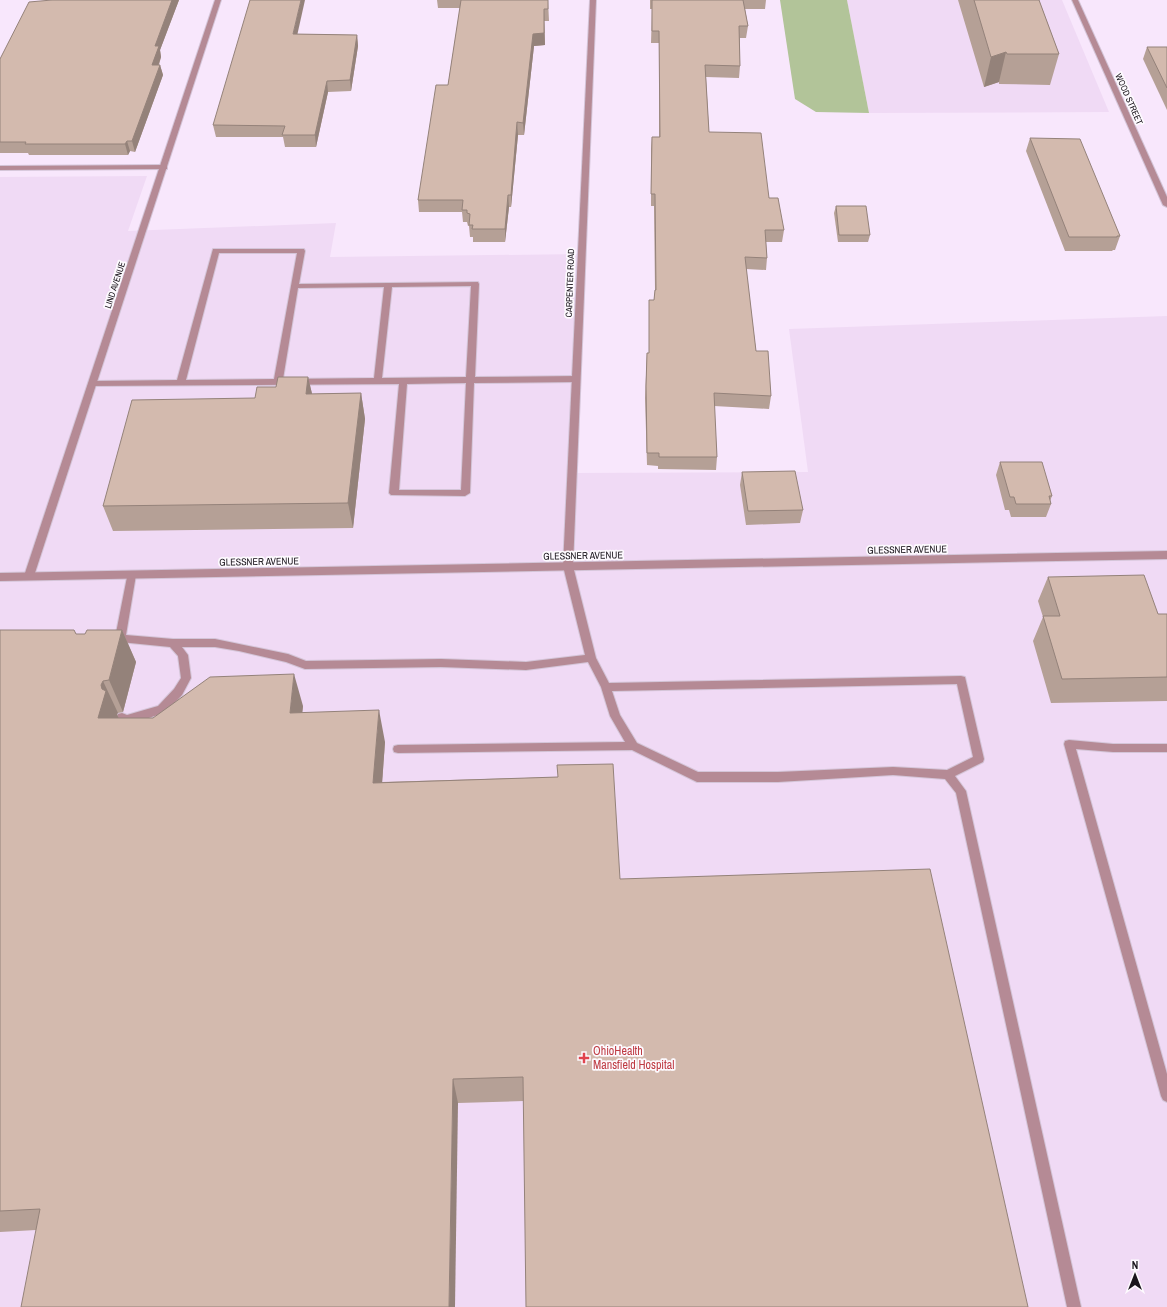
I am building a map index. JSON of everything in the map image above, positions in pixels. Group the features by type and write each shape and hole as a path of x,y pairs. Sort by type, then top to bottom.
{"street":[{"name":"LIND AVENUE","path":"29,576 218,0"},
{"name":"CARPENTER ROAD","path":"593,0 568,566 591,658 606,687 614,716 633,746"},
{"name":"WOOD STREET","path":"1075,0 1167,205"},
{"path":"0,168 164,167"},
{"path":"181,383 216,251 301,251 278,382"},
{"path":"378,381 388,284"},
{"path":"295,286 475,284 465,493 394,493 403,381"},
{"path":"93,384 576,379"},
{"name":"GLESSNER AVENUE","path":"0,577 1167,555"},
{"path":"131,574 115,640 173,643 215,643 288,658 305,664 441,663 526,666 591,658"},
{"path":"122,717 127,719 162,710 178,692 186,678 183,655 173,643"},
{"path":"398,749 633,746 697,778 778,777 893,771 928,772 948,775 979,759 961,680 606,687"},
{"path":"1167,748 1113,748 1069,744 1167,1096"},
{"path":"948,775 961,791 1074,1307"}],"shaded area":[{"path":"847,0 1062,0 1109,112 869,113"},
{"name":"OhioHealth Mansfield Hospital","path":"147,176 128,231 336,223 330,257 583,254 570,473 808,472 789,329 1167,316 1167,1307 0,1307 0,177"}],"green space":[{"path":"780,0 847,0 869,113 816,112 795,99"}],"building":[{"path":"52,0 172,0 155,46 159,46 152,65 160,65 132,141 127,141 125,144 25,144 26,142 0,142 0,59 29,2"},
{"path":"250,0 301,0 293,34 357,35 350,80 327,81 315,135 282,135 285,126 213,125"},
{"path":"461,0 548,0 548,9 544,9 544,33 533,34 523,123 517,122 511,195 508,195 505,229 472,229 473,225 469,225 470,214 467,213 467,210 462,210 463,200 418,200 436,85 448,85"},
{"path":"652,0 743,0 748,26 739,26 740,66 705,65 709,132 761,133 769,198 778,198 784,230 765,230 767,258 745,257 756,351 768,351 771,396 714,393 717,457 659,457 659,453 647,453 646,386 647,353 649,353 649,300 654,300 656,290 655,194 651,194 652,137 660,137 659,31 652,31"},
{"path":"974,0 1039,0 1059,54 1007,54 1006,52 991,57"},
{"path":"1147,47 1167,47 1167,88"},
{"path":"1030,138 1080,139 1120,236 1069,237"},
{"path":"836,206 866,206 870,235 839,235"},
{"path":"278,377 308,377 306,394 361,393 348,503 103,506 132,400 255,398 257,387 276,387"},
{"path":"1000,462 1042,462 1052,496 1049,496 1051,504 1016,504 1014,497 1010,497"},
{"path":"795,471 803,510 748,511 742,472"},
{"path":"1144,575 1158,614 1167,614 1167,677 1062,679 1043,616 1060,616 1048,577"},
{"name":"OhioHealth Mansfield Hospital","path":"0,630 74,630 76,634 85,634 87,630 122,630 109,680 103,681 101,685 102,689 106,691 98,718 153,718 210,677 294,674 290,713 379,710 373,783 558,777 557,765 613,764 620,879 930,869 1028,1307 526,1307 523,1077 453,1079 449,1307 21,1307 40,1209 0,1211"}],"place":[{"name":"OhioHealth Mansfield Hospital","path":"584,1058"}]}
